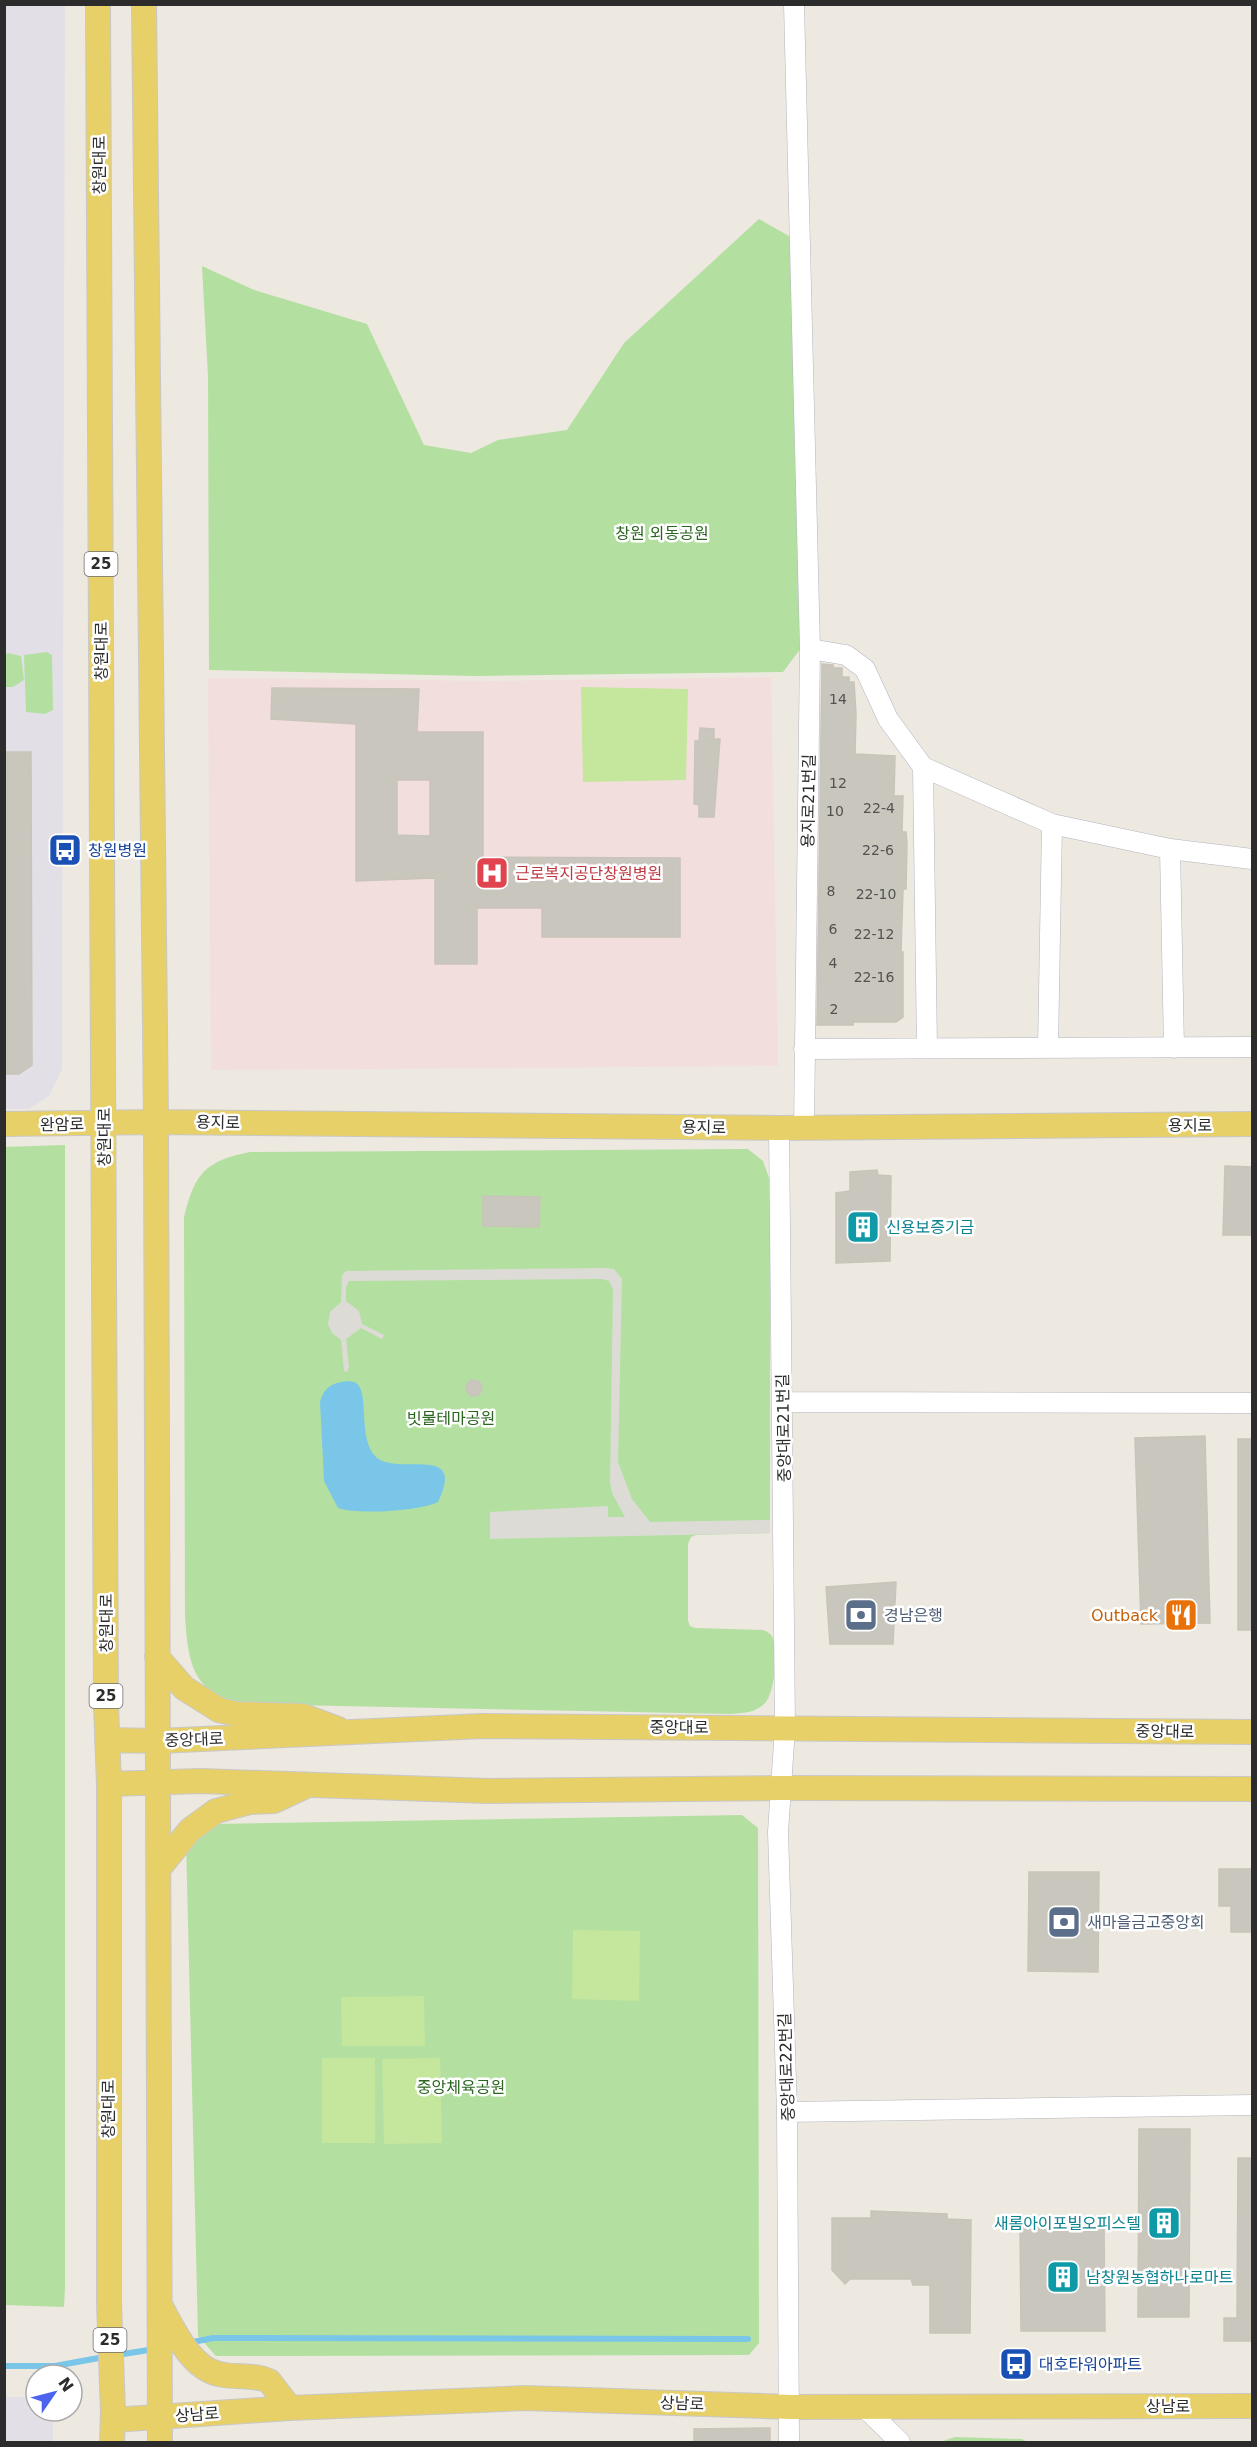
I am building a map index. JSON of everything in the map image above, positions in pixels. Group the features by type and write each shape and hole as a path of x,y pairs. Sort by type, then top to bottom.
{"main road":[{"name":"창원대로","path":"98,4 109,1784 108,2269 112,2425"},
{"path":"144,4 156,1122 160,2442"},
{"name":"완암로","path":"4,1124 156,1122"},
{"name":"용지로","path":"156,1122 779,1128 1252,1124"},
{"path":"157,1657 184,1688 219,1710 237,1714 303,1716 346,1732"},
{"name":"중앙대로","path":"107,1740 159,1740 483,1726 1252,1732"},
{"path":"109,1784 200,1781 489,1791 780,1788 1252,1789"},
{"path":"159,1868 190,1830 216,1811 240,1803 274,1801 308,1785"},
{"path":"159,2303 190,2354 211,2372 269,2381 290,2408"},
{"name":"상남로","path":"112,2425 160,2411 525,2398 790,2407 1252,2406"}],"street":[{"name":"용지로21번길","path":"794,4 810,649 804,1128"},
{"path":"810,649 846,655 865,669 888,719 923,767 1052,824 1170,849 1252,859"},
{"path":"923,767 927,1048"},
{"path":"1048,1048 1052,824"},
{"path":"1170,849 1174,1048"},
{"path":"804,1049 1252,1047"},
{"name":"중앙대로21번길","path":"779,1128 785,1728"},
{"path":"783,1401 1252,1403"},
{"name":"중앙대로22번길","path":"785,1728 778,1832 787,2112 789,2442"},
{"path":"787,2112 1252,2105"},
{"path":"863,2406 900,2442"}],"shaded area":[{"path":"5,5 65,5 62,1069 49,1096 29,1109 5,1109"},
{"name":"근로복지공단창원병원","path":"771,677 778,1066 211,1070 208,678 490,681"},
{"path":"614,1269 622,1279 618,1462 632,1499 650,1522 770,1520 770,1533 490,1539 490,1512 608,1506 608,1517 625,1517 612,1493 610,1483 613,1289 609,1281 602,1279 349,1281 346,1287 346,1301 359,1311 362,1324 384,1335 382,1339 361,1328 346,1339 349,1367 347,1372 344,1371 341,1340 332,1333 328,1324 330,1312 341,1302 342,1275 346,1271"},
{"path":"4,2397 24,2397 24,2423 53,2423 53,2442 5,2442"}],"green space":[{"name":"창원 외동공원","path":"759,219 796,240 804,644 783,672 474,676 209,670 208,376 202,266 254,290 367,324 424,445 471,453 498,440 567,430 624,343"},
{"path":"47,652 52,655 53,710 45,714 26,712 24,655"},
{"path":"8,653 21,656 24,680 13,687 5,687 5,655"},
{"path":"581,687 688,689 686,780 583,782"},
{"path":"65,1145 64,2307 5,2305 4,1147"},
{"name":"빗물테마공원","path":"748,1149 763,1161 770,1181 770,1533 691,1537 688,1544 688,1621 690,1626 695,1628 763,1630 771,1634 775,1645 775,1672 765,1703 753,1711 730,1714 244,1704 227,1699 203,1684 191,1661 185,1616 184,1217 193,1190 204,1171 222,1160 250,1152"},
{"name":"중앙체육공원","path":"742,1815 758,1828 759,2343 749,2355 216,2356 198,2336 186,1840 214,1824"},
{"path":"573,1930 640,1931 639,2001 572,1999"},
{"path":"424,1996 425,2046 342,2046 341,1997"},
{"path":"322,2058 375,2058 375,2143 322,2143"},
{"path":"440,2058 442,2143 384,2144 382,2059"},
{"path":"955,2437 1022,2439 1027,2442 940,2442"}],"water":[{"path":"347,1381 355,1382 360,1388 367,1439 376,1457 386,1462 399,1464 426,1464 444,1472 445,1484 438,1502 418,1508 388,1511 338,1508 324,1481 320,1402 329,1387"}],"building":[{"path":"822,664 842,668 842,677 849,677 849,682 854,682 855,754 895,756 894,796 903,796 902,832 906,832 907,843 901,952 903,952 903,1017 896,1022 817,1025"},
{"path":"272,688 419,689 417,732 483,732 483,857 680,858 680,937 542,937 542,908 477,908 477,964 435,964 435,878 356,881 356,724 271,719","holes":["397,780 430,780 430,836 397,835"]},
{"path":"700,728 714,729 714,739 720,739 714,817 699,817 699,805 694,804 695,741 699,741"},
{"path":"4,752 31,752 32,1065 19,1074 4,1074"},
{"path":"1225,1166 1252,1167 1252,1235 1223,1235"},
{"name":"신용보증기금","path":"877,1170 878,1175 891,1176 890,1261 836,1263 836,1193 850,1191 850,1172"},
{"path":"483,1196 540,1197 539,1227 483,1226"},
{"path":"474,1380 480,1382 482,1388 480,1394 474,1396 468,1394 466,1388 468,1382"},
{"path":"1205,1436 1210,1623 1141,1624 1135,1438"},
{"path":"1238,1439 1252,1439 1252,1630 1238,1630"},
{"name":"경남은행","path":"896,1582 893,1644 830,1644 826,1587"},
{"path":"1219,1869 1252,1869 1252,1932 1231,1932 1231,1906 1219,1906"},
{"name":"새마을금고중앙회","path":"1029,1872 1099,1872 1098,1972 1028,1971"},
{"name":"새롬아이포빌오피스텔","path":"1139,2129 1190,2129 1189,2317 1138,2317"},
{"path":"1238,2158 1252,2158 1251,2341 1224,2341 1224,2318 1237,2318"},
{"path":"871,2211 947,2214 947,2219 971,2220 970,2333 930,2333 930,2285 913,2285 911,2279 850,2279 845,2284 832,2270 832,2218 871,2218"},
{"name":"남창원농협하나로마트","path":"1104,2223 1105,2331 1021,2331 1020,2224"},
{"path":"770,2428 770,2442 694,2442 694,2429"}],"waterway":[{"path":"188,2343 213,2338 748,2339"},
{"path":"117,2355 155,2349"},
{"path":"4,2366 55,2366 104,2357"}],"place":[{"name":"창원병원","path":"65,850"},
{"name":"근로복지공단창원병원","path":"492,873"},
{"name":"신용보증기금","path":"863,1227"},
{"name":"경남은행","path":"861,1615"},
{"name":"Outback","path":"1181,1615"},
{"name":"새마을금고중앙회","path":"1064,1922"},
{"name":"새롬아이포빌오피스텔","path":"1164,2223"},
{"name":"남창원농협하나로마트","path":"1063,2277"},
{"name":"대호타워아파트","path":"1016,2364"}]}
